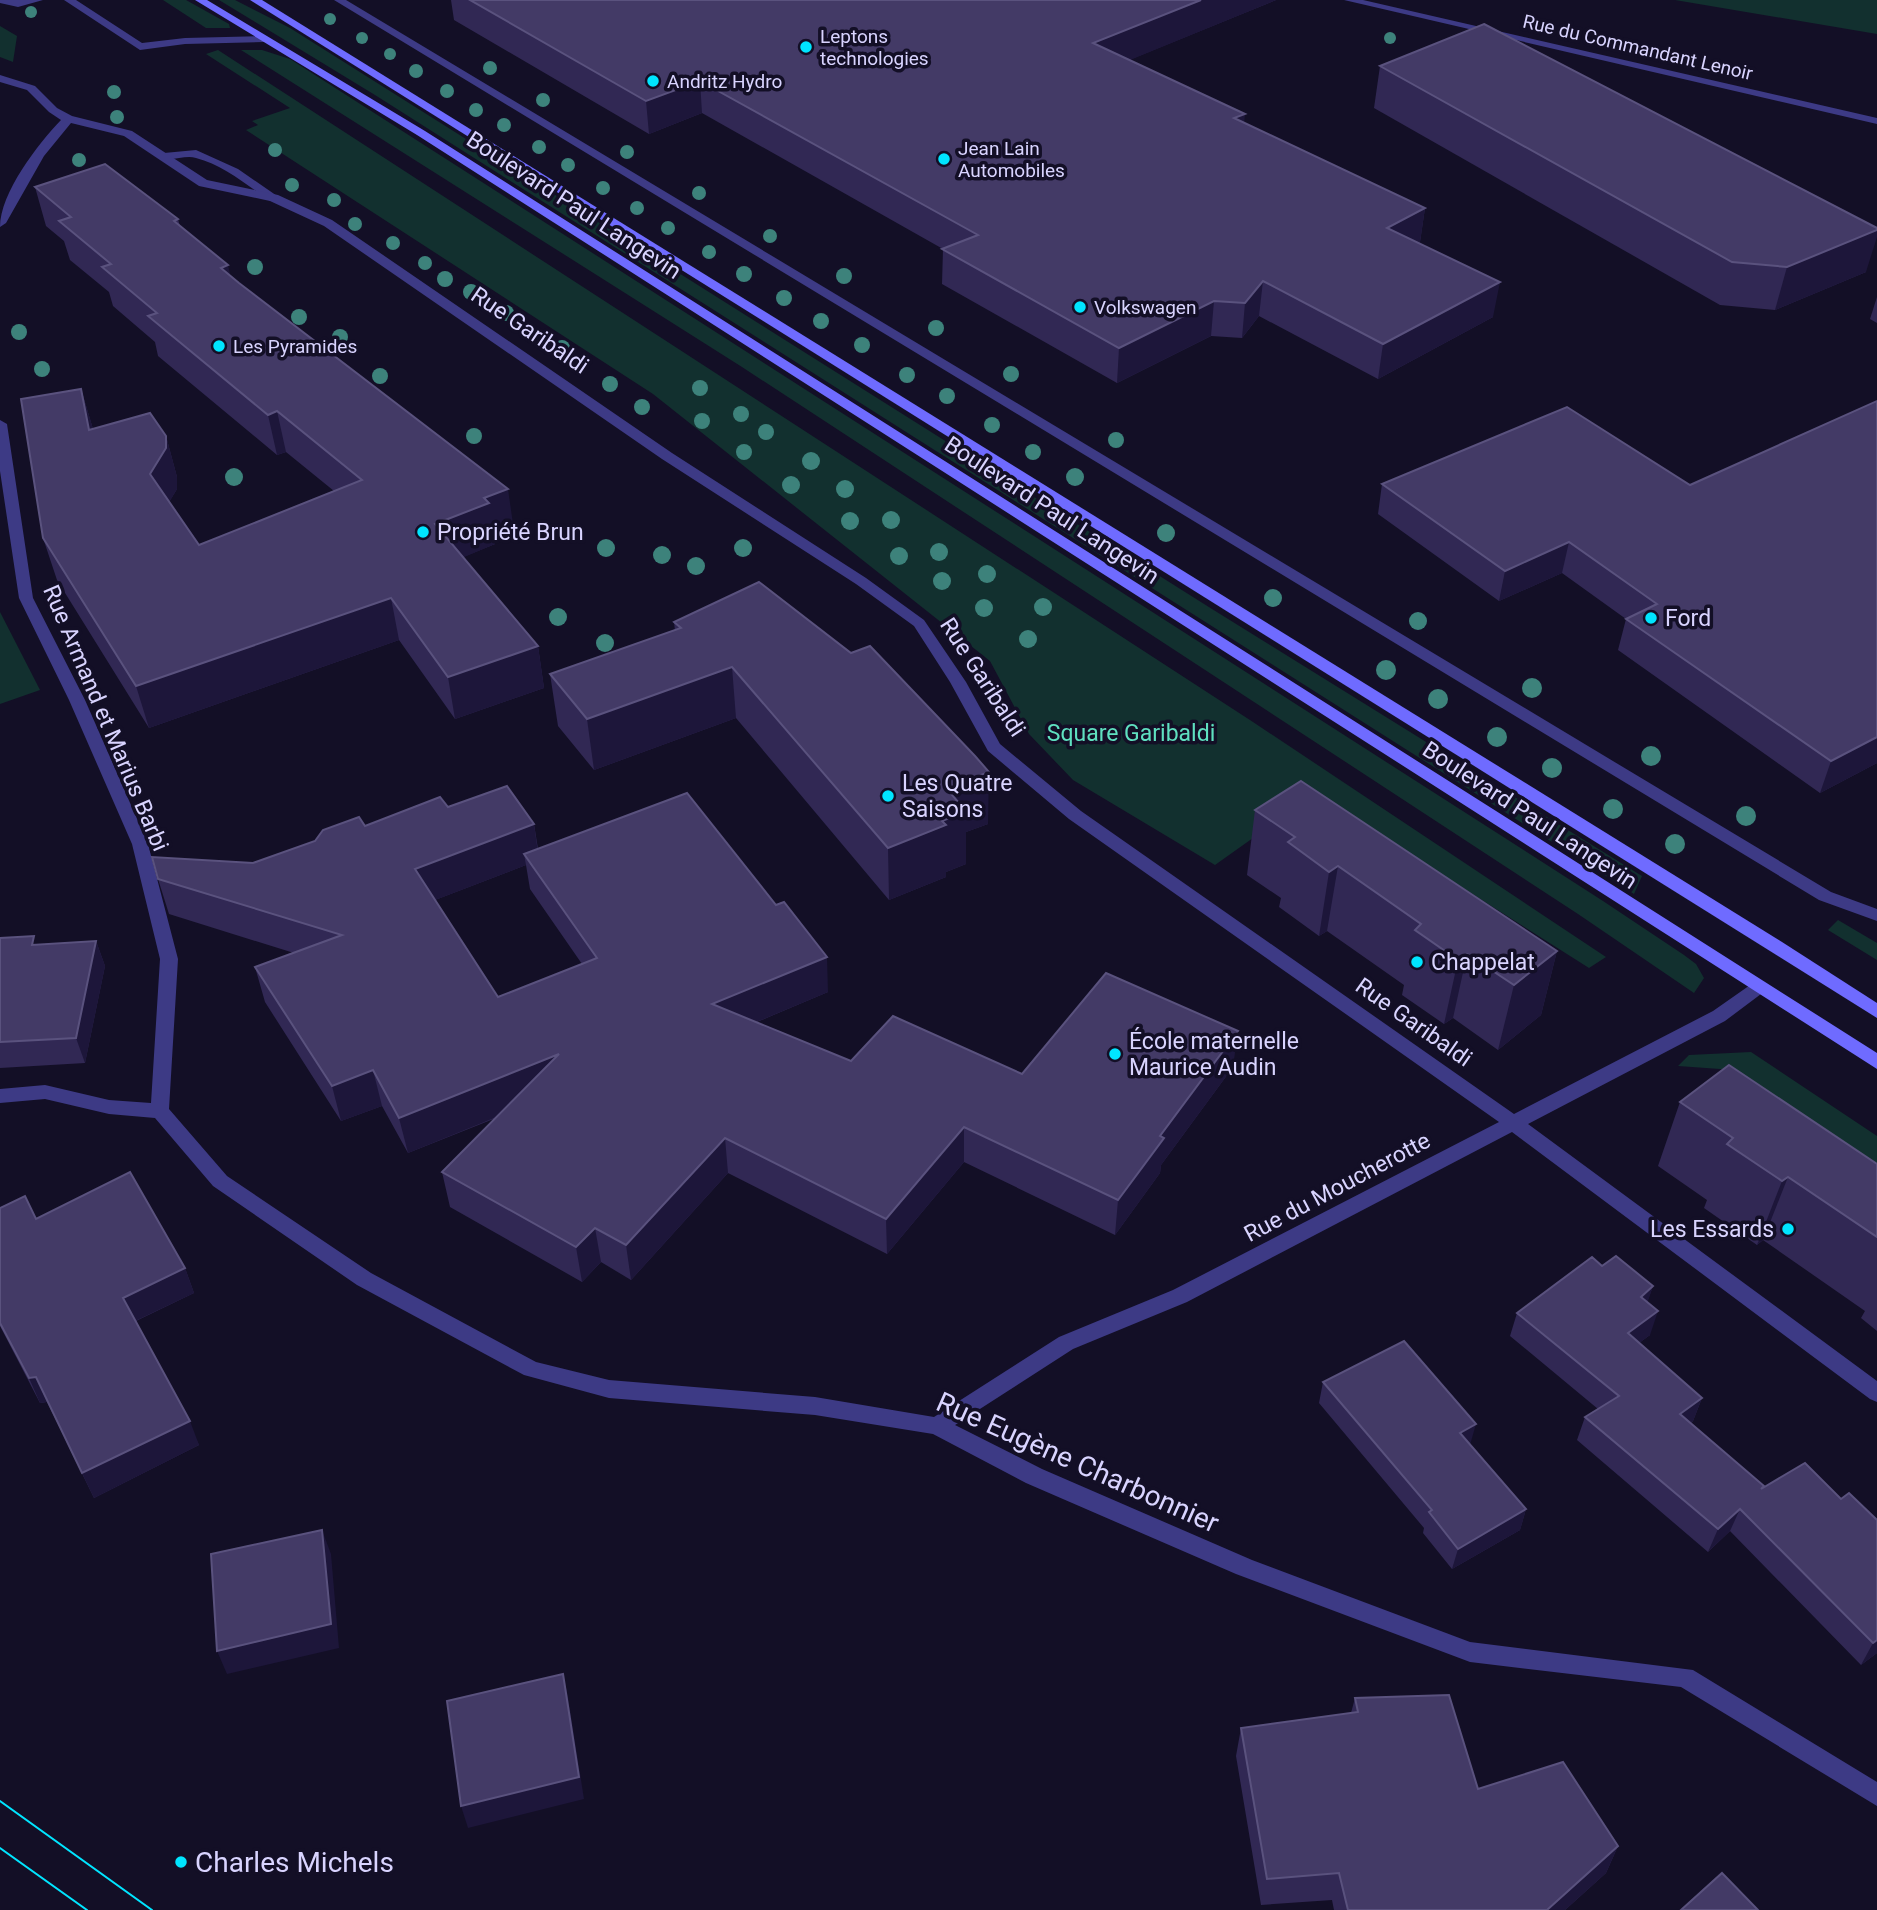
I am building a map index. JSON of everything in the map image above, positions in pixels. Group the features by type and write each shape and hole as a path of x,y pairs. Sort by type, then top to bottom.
{"main road":[{"name":"Boulevard Paul Langevin","path":"200,0 421,133 1877,1062"},
{"name":"Boulevard Paul Langevin","path":"255,0 1764,938 1877,1012"}],"street":[{"path":"1,0 18,4 38,0"},
{"path":"69,0 140,47 185,41 264,39"},
{"path":"339,0 1825,896 1877,915"},
{"name":"Rue du Commandant Lenoir","path":"1349,0 1877,121"},
{"name":"Rue Garibaldi","path":"0,78 31,88 53,110 68,119 128,132 203,183 274,198 328,223 667,456 850,573 919,623 958,682 993,747 1074,815 1513,1122 1877,1394"},
{"path":"0,223 27,172 54,133 68,119"},
{"path":"164,156 195,153 234,172 274,198"},
{"name":"Rue Armand et Marius Barbi","path":"0,424 26,598 77,700 139,844 169,959 160,1111"},
{"name":"Rue du Moucherotte","path":"937,1426 1066,1343 1180,1296 1718,1016 1759,987"},
{"path":"0,1096 45,1092 109,1107 160,1111"},
{"name":"Rue Eugène Charbonnier","path":"160,1111 220,1181 364,1279 531,1369 610,1389 815,1406 937,1426 1034,1476 1231,1562 1470,1652 1685,1677 1877,1795"}],"green space":[{"path":"163,0 186,0 229,24 230,28 206,28"},
{"path":"219,0 235,0 290,28 1212,609 1642,876 1634,894 375,95"},
{"path":"1675,0 1877,0 1877,34"},
{"path":"0,26 17,36 13,62 0,57"},
{"name":"Square Garibaldi","path":"218,50 1253,722 1606,957 1589,968 1315,794 1215,865 1073,780 1029,734 990,661 653,394 246,130 258,125 252,121 290,108 206,54"},
{"path":"241,50 262,50 290,59 1603,901 1696,964 1704,978 1694,993 1578,914 742,367"},
{"path":"0,612 40,690 0,704"},
{"path":"1838,920 1877,943 1877,960 1828,930"},
{"path":"1751,1052 1877,1136 1877,1166 1734,1070 1678,1066 1689,1055"}],"building":[{"path":"470,0 1201,0 1093,43 1245,114 1234,118 1425,208 1387,228 1500,282 1383,344 1263,281 1245,303 1214,301 1119,348 942,249 978,235 700,81 646,101"},
{"path":"1484,24 1877,230 1787,267 1732,262 1380,66"},
{"path":"105,164 178,219 174,221 228,265 221,268 239,283 508,489 484,498 489,503 435,524 538,646 448,677 391,598 136,686 43,538 21,399 81,389 89,430 150,413 166,436 166,448 150,474 199,545 362,480 277,411 268,415 148,316 157,313 102,267 111,264 59,221 71,217 35,187"},
{"path":"1877,401 1877,737 1831,761 1626,619 1657,604 1569,542 1505,571 1382,484 1567,407 1690,485"},
{"path":"759,582 851,653 870,646 975,756 989,772 946,788 966,811 942,821 946,825 888,848 732,667 587,719 550,674 681,628 674,622"},
{"path":"1301,781 1557,951 1514,985 1467,954 1458,960 1415,930 1421,924 1338,866 1329,872 1288,842 1295,837 1255,810"},
{"path":"507,786 534,824 415,869 498,997 597,958 524,854 687,793 776,905 784,902 827,957 712,1004 851,1061 893,1016 1022,1074 1106,973 1238,1031 1160,1136 1164,1138 1118,1200 964,1127 886,1219 725,1138 626,1245 595,1228 576,1247 442,1172 559,1054 399,1118 373,1070 332,1086 255,967 342,935 158,879 152,857 253,863 315,841 323,830 359,817 365,826 440,797 448,807"},
{"path":"34,936 32,945 96,941 76,1038 0,1042 0,938"},
{"path":"1729,1065 1877,1164 1877,1237 1788,1177 1782,1181 1727,1144 1733,1138 1680,1102"},
{"path":"130,1172 185,1268 123,1298 190,1421 82,1473 36,1377 29,1378 0,1323 0,1208 25,1196 36,1219"},
{"path":"1616,1256 1653,1286 1641,1297 1658,1311 1628,1333 1702,1398 1680,1414 1764,1486 1761,1489 1805,1463 1841,1499 1849,1493 1877,1520 1877,1640 1873,1643 1740,1509 1718,1529 1585,1417 1619,1396 1517,1313 1592,1257 1602,1266"},
{"path":"1404,1341 1476,1424 1460,1433 1526,1509 1458,1549 1429,1512 1432,1510 1323,1382"},
{"path":"322,1530 331,1624 217,1651 211,1554"},
{"path":"563,1674 579,1777 461,1806 447,1701"},
{"path":"1449,1695 1478,1789 1563,1762 1618,1846 1547,1910 1348,1910 1339,1873 1267,1879 1241,1728 1358,1712 1355,1698"},
{"path":"1722,1873 1758,1910 1681,1910"}],"tram line":[{"path":"0,1801 152,1910"},
{"path":"0,1848 87,1910"}],"place":[{"name":"Leptons technologies","path":"806,47"},
{"name":"Andritz Hydro","path":"653,81"},
{"name":"Jean Lain Automobiles","path":"944,159"},
{"name":"Volkswagen","path":"1080,307"},
{"name":"Les Pyramides","path":"219,346"},
{"name":"Propriété Brun","path":"423,532"},
{"name":"Ford","path":"1651,618"},
{"name":"Les Quatre Saisons","path":"888,796"},
{"name":"Chappelat","path":"1417,962"},
{"name":"École maternelle Maurice Audin","path":"1115,1054"},
{"name":"Les Essards","path":"1788,1229"},
{"name":"Charles Michels","path":"181,1862"}]}
